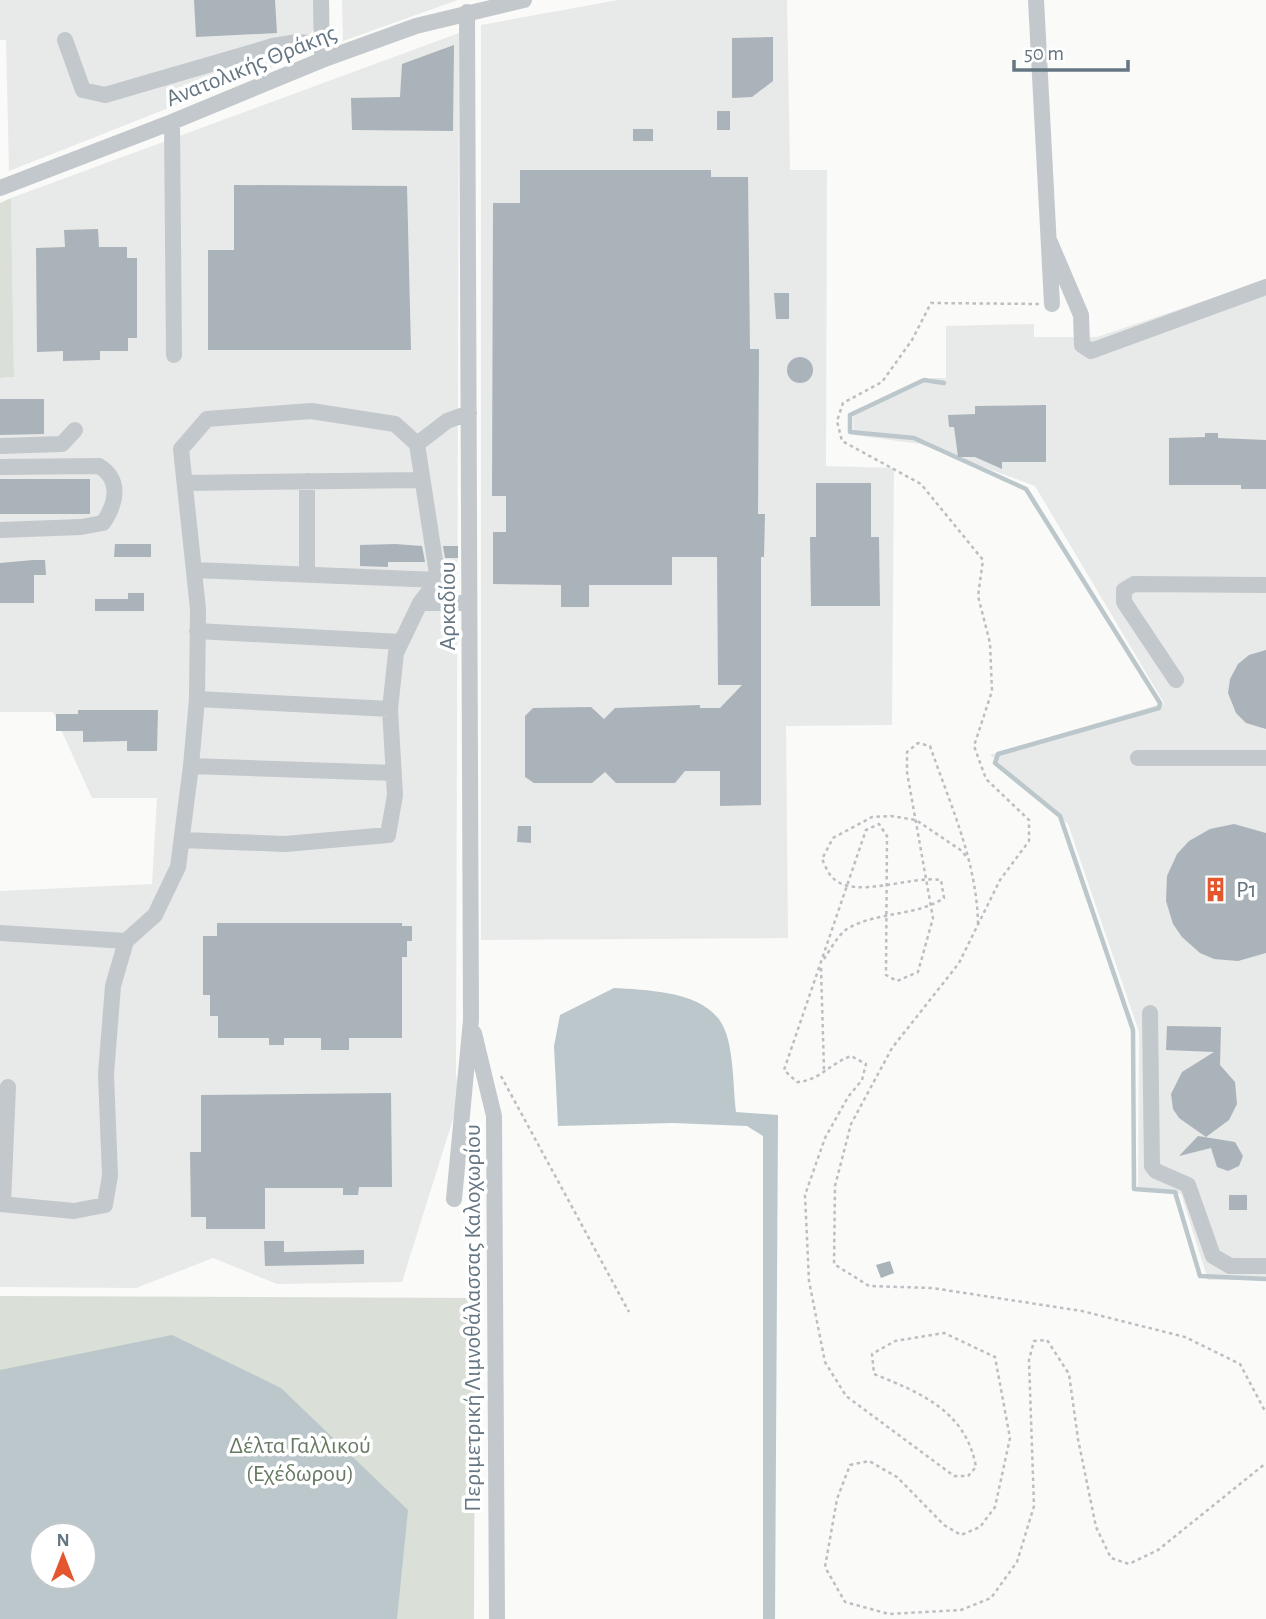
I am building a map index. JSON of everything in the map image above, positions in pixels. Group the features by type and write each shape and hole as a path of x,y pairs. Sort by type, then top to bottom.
{"street":[{"path":"65,40 83,90 105,95 273,46 297,42 322,52 321,0"},
{"name":"Ανατολικής Θράκης","path":"0,188 172,122 322,52 467,12 524,0"},
{"path":"1035,0 1052,304"},
{"name":"Αρκαδίου","path":"454,1199 471,1020 467,12"},
{"path":"172,122 174,355"},
{"path":"1049,240 1081,315 1083,345 1091,351 1266,287"},
{"path":"8,1087 1,1204 74,1211 105,1205 110,1177 106,1074 113,986 126,941 155,915 178,867 191,766 197,699 197,631 194,570 181,449 207,419 311,411 396,424 417,444 438,580 420,603 396,653 390,709 395,795 388,835 285,844 182,840"},
{"path":"417,444 446,421 469,413"},
{"path":"0,446 62,444 75,430"},
{"path":"0,467 99,466 110,472 115,488 115,506 103,523 81,527 0,530"},
{"path":"185,483 421,480"},
{"path":"307,481 307,573"},
{"path":"194,570 438,580"},
{"path":"1176,680 1124,602 1124,590 1134,584 1266,585"},
{"path":"420,603 469,603"},
{"path":"197,631 401,642"},
{"path":"197,699 390,709"},
{"path":"1138,758 1266,758"},
{"path":"191,766 394,774"},
{"path":"0,933 126,941"},
{"path":"1150,1013 1152,1166 1159,1173 1188,1185 1213,1256 1230,1266 1266,1266"},
{"name":"Περιμετρική Λιμνοθάλασσας Καλοχωρίου","path":"471,1020 494,1116 497,1619"}],"path":[{"path":"1052,304 931,303 912,340 882,382 843,403 837,421 842,441 921,484 983,560 978,596 989,643 992,691 975,746 986,779 1029,820 1029,841 1000,880 959,963 892,1048 852,1124 835,1186 834,1264 869,1286 932,1288 1082,1311 1185,1338 1240,1364 1266,1413"},
{"path":"978,924 978,897 970,863 930,746 918,743 907,752 907,772 933,918 918,972 897,981 886,975 887,836 879,824 866,830 784,1070 797,1082 812,1081 832,1063 852,1056 866,1064 862,1080 848,1097 825,1138 804,1195 808,1281 825,1362 846,1396 954,1476 968,1476 976,1466 973,1449 961,1427 925,1395 874,1374 872,1354 895,1341 944,1333 995,1357 1010,1437 995,1507 980,1527 961,1535 944,1525 897,1477 869,1461 850,1465 837,1499 825,1567 845,1602 889,1614 961,1610 991,1598 1017,1562 1034,1506 1029,1360 1034,1342 1047,1340 1069,1374 1078,1439 1096,1527 1111,1558 1129,1564 1158,1550 1266,1462"},
{"path":"824,1070 821,964 845,930 880,915 887,916 931,906 944,898 941,880 926,878 848,888 832,878 822,859 833,838 872,817 916,820 962,851 970,863"},
{"path":"498,1069 629,1312"}],"shaded area":[{"path":"0,0 315,0 316,26 293,59 9,171 6,40 0,40"},
{"path":"342,0 458,0 343,41"},
{"path":"618,0 787,0 790,170 827,170 826,466 894,468 892,725 786,726 788,938 481,940 481,25"},
{"path":"459,33 456,1074 459,1100 402,1282 277,1284 213,1258 136,1288 0,1287 0,891 152,884 157,798 92,798 53,712 0,712 0,378 14,377 11,198"},
{"path":"1266,280 1266,1279 1208,1280 1181,1194 1138,1189 1139,1032 1068,824 990,755 1164,703 1035,486 920,444 854,435 853,411 933,378 946,378 946,326 1034,324 1034,337 1097,337"},
{"path":"614,988 659,992 690,999 715,1014 727,1035 736,1112 778,1115 775,1619 763,1619 763,1136 747,1126 673,1123 558,1126 554,1046 560,1015"},
{"path":"172,1335 281,1388 408,1510 397,1619 0,1619 0,1370"}],"green space":[{"path":"11,198 14,377 0,378 0,203"},
{"name":"Δέλτα Γαλλικού (Εχέδωρου)","path":"0,1296 475,1298 474,1619 0,1619"}],"building":[{"path":"194,0 275,0 277,33 196,37"},
{"path":"773,37 773,81 752,97 732,98 732,38"},
{"path":"454,45 453,131 352,130 351,98 400,97 402,64"},
{"path":"717,111 730,111 730,130 717,130"},
{"path":"633,129 653,129 653,141 633,141"},
{"path":"520,170 711,170 711,177 748,177 750,349 759,349 758,514 765,514 764,557 761,557 761,805 720,806 720,771 685,771 675,783 616,783 605,772 592,783 534,783 525,777 525,716 533,708 591,707 604,719 615,708 700,705 700,708 720,708 742,685 718,685 717,557 672,557 672,585 589,585 589,607 561,607 561,585 493,584 493,532 506,532 506,496 492,496 493,203 520,203"},
{"path":"234,185 407,186 411,350 208,350 208,250 234,250"},
{"path":"98,229 99,247 127,247 127,258 137,258 137,338 128,338 128,351 100,351 100,360 63,361 63,351 37,352 36,248 65,247 64,230"},
{"path":"774,293 789,293 789,319 776,319"},
{"path":"800,357 809,361 813,370 809,379 800,383 791,379 787,370 791,361"},
{"path":"0,399 44,399 44,434 0,435"},
{"path":"1046,405 1046,462 1002,462 1002,469 975,457 958,457 954,427 949,427 948,415 975,414 975,406"},
{"path":"1205,433 1218,433 1218,438 1266,440 1266,489 1241,489 1241,485 1169,485 1169,438 1205,437"},
{"path":"0,479 90,479 90,514 0,514"},
{"path":"816,483 871,483 871,537 879,537 880,606 811,606 810,537 816,537"},
{"path":"115,544 151,544 151,557 114,557"},
{"path":"360,545 422,546 425,562 388,562 388,567 360,566"},
{"path":"443,546 458,546 458,558 445,558"},
{"path":"45,560 46,575 34,575 34,603 0,603 0,563"},
{"path":"128,593 144,593 144,611 95,611 95,599 128,599"},
{"path":"1266,650 1266,729 1246,723 1236,713 1228,693 1230,679 1238,664 1249,655"},
{"path":"78,710 158,710 157,751 127,751 127,741 83,742 83,731 56,731 56,714 78,714"},
{"name":"P1","path":"1234,824 1266,833 1266,953 1238,961 1214,959 1200,953 1182,937 1173,924 1166,901 1167,876 1177,854 1189,841 1210,829"},
{"path":"518,826 531,826 531,843 517,842"},
{"path":"217,923 402,923 402,926 412,926 412,941 407,941 407,957 402,957 402,1038 349,1038 349,1050 321,1050 321,1038 284,1038 284,1045 269,1045 269,1038 218,1038 218,1016 210,1016 210,995 203,995 203,936 217,936"},
{"path":"1167,1026 1221,1027 1220,1065 1235,1082 1237,1104 1229,1120 1206,1137 1179,1118 1173,1109 1171,1094 1182,1072 1214,1052 1166,1050"},
{"path":"391,1093 392,1187 359,1187 358,1195 343,1195 343,1188 265,1188 265,1229 206,1229 206,1217 191,1217 190,1152 201,1152 201,1095"},
{"path":"1198,1136 1235,1142 1243,1156 1239,1166 1228,1171 1217,1167 1211,1148 1179,1156"},
{"path":"1229,1195 1247,1195 1247,1210 1229,1210"},
{"path":"264,1241 284,1241 284,1252 364,1250 364,1264 265,1266"},
{"path":"890,1261 894,1273 881,1278 876,1265"}],"waterway":[{"path":"944,383 924,380 850,415 850,432 914,438 1026,489 1160,703 1159,708 998,754 995,763 1060,816 1133,1030 1134,1189 1175,1192 1200,1276 1266,1279"}],"place":[{"name":"P1","path":"1216,889"}]}
